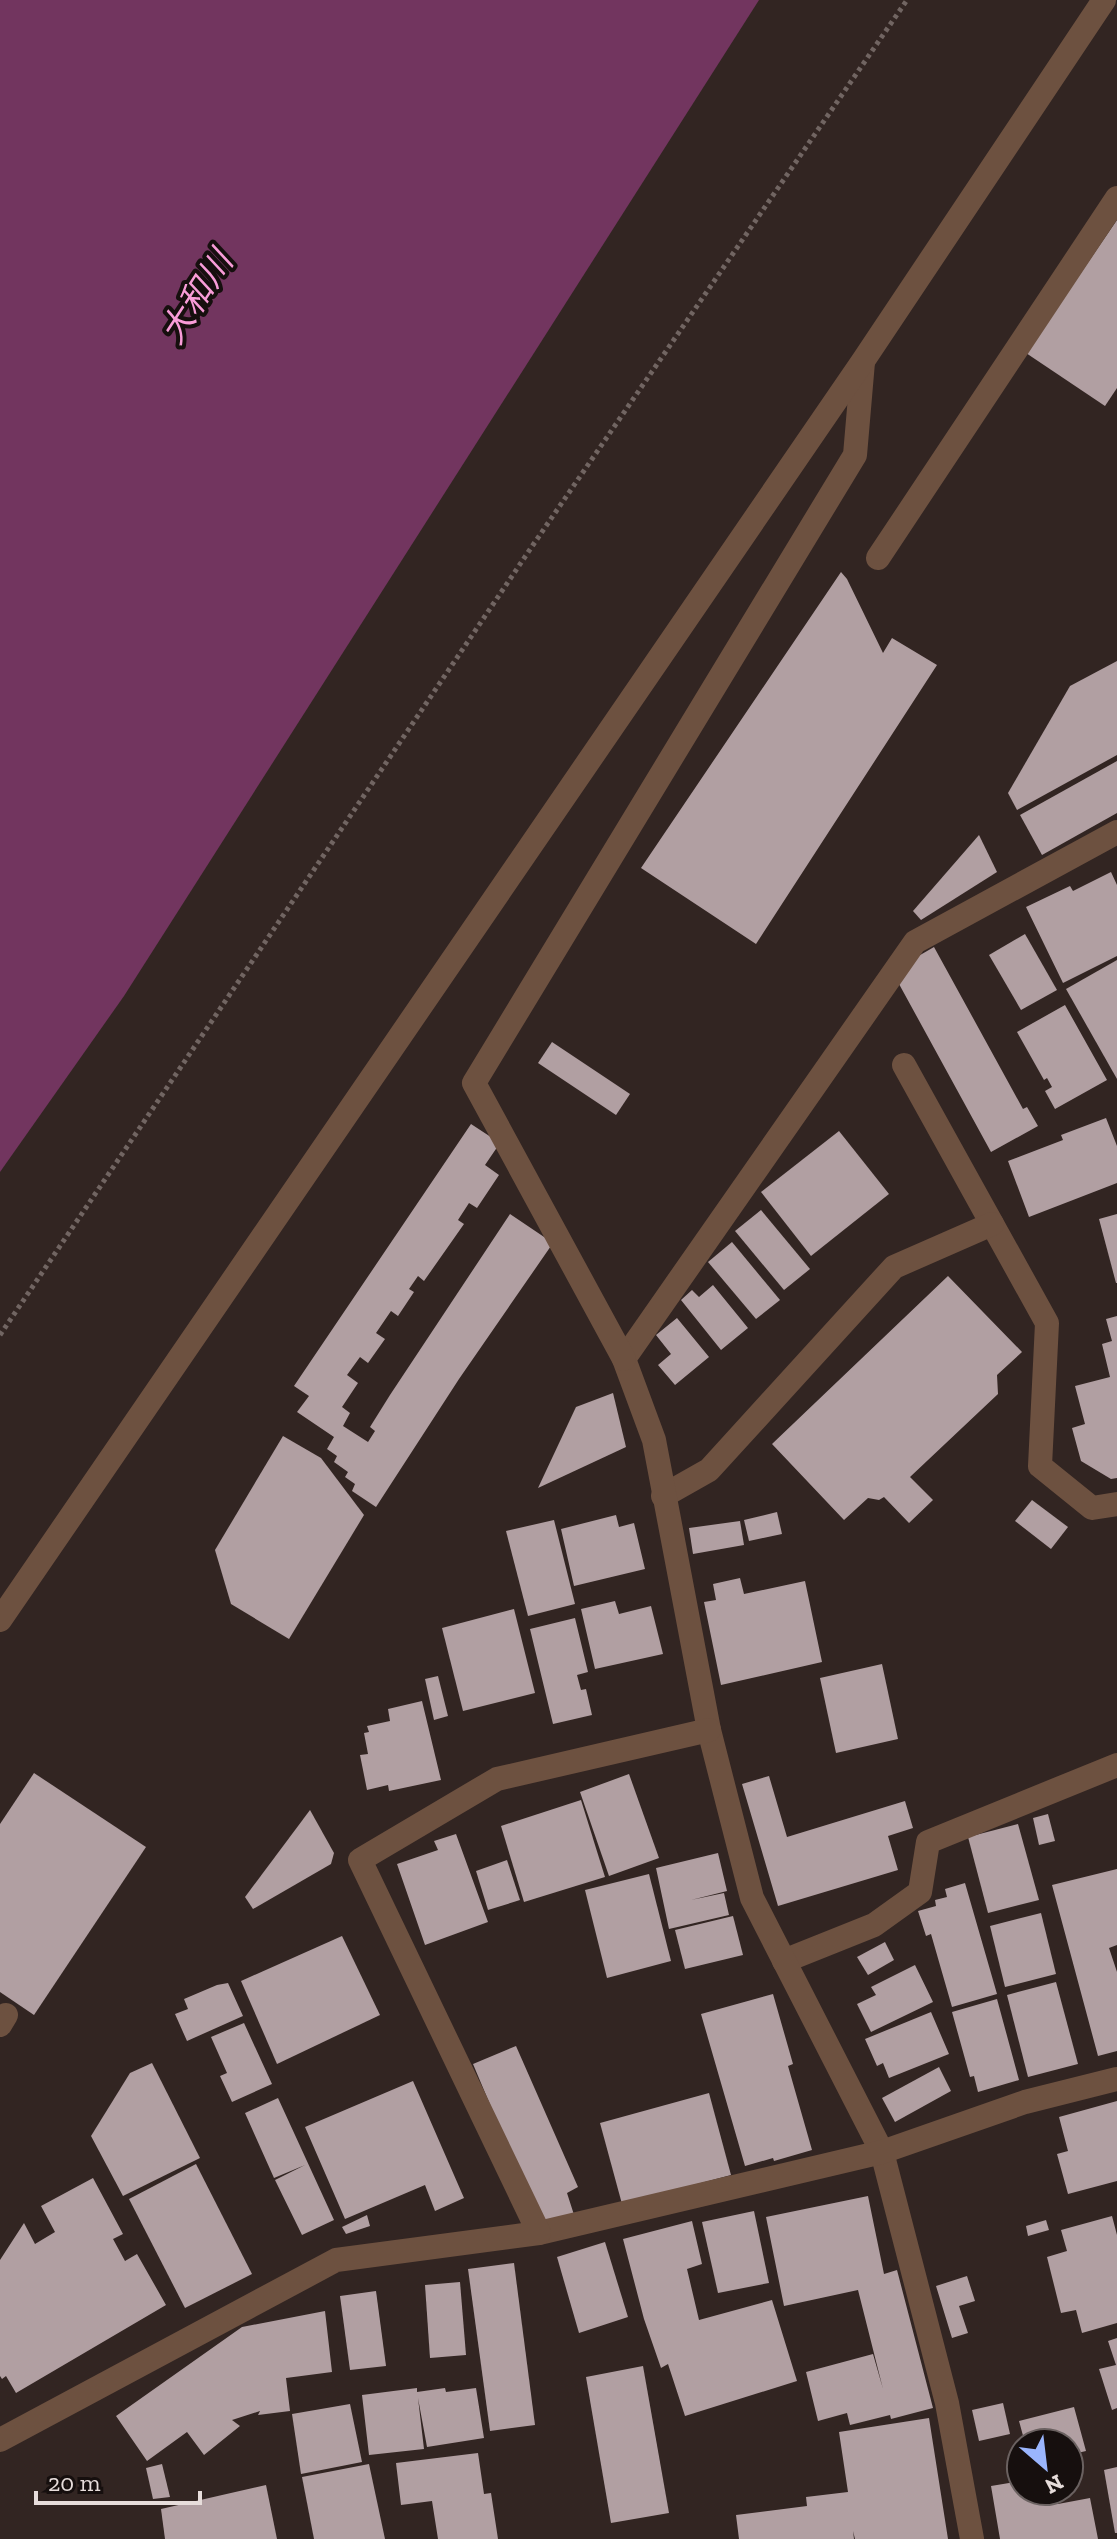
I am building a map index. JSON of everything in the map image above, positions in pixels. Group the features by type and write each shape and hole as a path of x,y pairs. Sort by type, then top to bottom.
{"street":[{"path":"0,1620 863,361 1104,0"},
{"path":"878,558 1117,198"},
{"path":"863,361 855,455 474,1083 624,1359 654,1440 709,1730 752,1898 882,2152 947,2403 972,2539"},
{"path":"624,1359 915,942 1117,832"},
{"path":"904,1065 1047,1323 1040,1466 1092,1508 1117,1504"},
{"path":"663,1496 709,1470 894,1267 992,1224"},
{"path":"539,2233 360,1860 497,1779 709,1730"},
{"path":"784,1961 874,1925 920,1892 928,1842 1117,1765"},
{"path":"0,2440 336,2260 539,2233 882,2152 1025,2102 1117,2079"}],"path":[{"path":"0,1335 542,532 907,0"}],"water":[{"name":"大和川","path":"0,0 759,0 124,996 0,1172"}],"building":[{"path":"1117,220 1117,388 1105,406 1026,353"},
{"path":"841,572 883,653 892,638 937,665 756,944 641,868"},
{"path":"1117,661 1117,755 1017,810 1008,793 1070,686"},
{"path":"1117,761 1117,813 1042,855 1020,815"},
{"path":"979,835 997,872 921,920 913,911"},
{"path":"1111,872 1117,885 1117,956 1063,983 1026,907 1070,886 1073,891"},
{"path":"1025,934 1057,990 1021,1010 989,955"},
{"path":"934,947 1023,1109 1027,1107 1038,1126 991,1152 899,984 915,958"},
{"path":"1117,960 1117,1079 1066,989"},
{"path":"1065,1005 1107,1080 1055,1109 1045,1091 1052,1087 1047,1078 1044,1080 1017,1032"},
{"path":"552,1042 630,1094 616,1115 538,1063"},
{"path":"1106,1118 1117,1146 1117,1183 1029,1217 1008,1161 1063,1140 1061,1135"},
{"path":"471,1124 500,1143 485,1165 499,1175 477,1208 469,1203 458,1220 464,1224 424,1281 418,1276 409,1289 414,1292 398,1316 391,1311 376,1333 385,1339 368,1363 360,1357 347,1375 358,1383 342,1407 350,1413 343,1426 368,1442 375,1431 370,1427 510,1214 553,1243 376,1507 352,1491 355,1484 345,1477 348,1472 334,1462 337,1456 327,1449 334,1437 297,1412 309,1396 294,1386"},
{"path":"839,1131 889,1194 811,1256 761,1192"},
{"path":"761,1210 810,1269 784,1290 735,1231"},
{"path":"1117,1214 1117,1283 1116,1283 1099,1219"},
{"path":"732,1242 780,1300 756,1319 708,1262"},
{"path":"948,1276 1022,1352 997,1375 998,1394 910,1477 933,1500 909,1523 884,1497 879,1500 868,1498 844,1520 772,1444"},
{"path":"713,1285 748,1328 721,1350 681,1300 692,1290 699,1297"},
{"path":"1117,1316 1117,1478 1111,1479 1081,1461 1072,1428 1085,1424 1075,1386 1110,1377 1102,1344 1112,1341 1106,1319"},
{"path":"677,1318 709,1357 675,1385 658,1365 671,1354 656,1335"},
{"path":"613,1393 626,1447 538,1488 576,1407"},
{"path":"283,1436 321,1458 364,1515 289,1639 231,1604 215,1550"},
{"path":"1032,1500 1068,1527 1051,1549 1015,1521"},
{"path":"777,1512 782,1534 749,1541 744,1520"},
{"path":"616,1515 619,1527 634,1523 645,1569 574,1586 561,1529"},
{"path":"554,1520 575,1604 528,1616 506,1531"},
{"path":"740,1521 744,1545 693,1554 689,1528"},
{"path":"740,1578 744,1594 805,1581 822,1662 721,1685 704,1602 716,1600 713,1584"},
{"path":"615,1601 619,1614 651,1606 663,1654 595,1669 581,1609"},
{"path":"514,1609 535,1693 463,1711 442,1628"},
{"path":"575,1618 588,1672 577,1675 581,1690 586,1689 592,1715 553,1724 530,1629"},
{"path":"882,1664 898,1739 836,1753 820,1678"},
{"path":"438,1676 448,1716 434,1720 425,1679"},
{"path":"422,1701 441,1780 389,1791 388,1785 367,1790 360,1755 368,1754 364,1733 369,1732 367,1726 390,1721 388,1709"},
{"path":"34,1773 146,1847 34,2015 0,1992 0,1824"},
{"path":"629,1774 659,1858 609,1876 580,1792"},
{"path":"769,1776 787,1837 905,1801 913,1828 888,1836 898,1870 778,1906 742,1784"},
{"path":"581,1800 605,1877 524,1902 501,1826"},
{"path":"310,1810 334,1853 331,1864 253,1909 245,1897"},
{"path":"1048,1814 1055,1841 1039,1845 1033,1818"},
{"path":"1018,1824 1039,1900 988,1913 968,1837"},
{"path":"456,1834 488,1922 425,1945 397,1864 438,1850 434,1841"},
{"path":"718,1853 727,1891 691,1900 724,1893 729,1915 669,1929 656,1868"},
{"path":"507,1860 520,1900 488,1910 476,1871"},
{"path":"1117,1869 1117,1945 1109,1948 1117,1972 1117,2051 1098,2056 1052,1885"},
{"path":"649,1874 671,1961 607,1978 585,1890"},
{"path":"965,1883 997,1994 952,2007 931,1934 926,1936 918,1911 936,1906 935,1900 947,1897 945,1889"},
{"path":"1041,1913 1056,1974 1005,1987 990,1926"},
{"path":"733,1916 743,1955 685,1969 675,1930"},
{"path":"342,1936 380,2015 277,2064 241,1981"},
{"path":"885,1942 894,1960 868,1975 857,1957"},
{"path":"915,1965 933,2002 871,2032 857,2004 876,1995 871,1987"},
{"path":"1056,1982 1078,2064 1028,2077 1007,1995"},
{"path":"228,1983 243,2016 187,2041 175,2014 188,2009 184,1999"},
{"path":"773,1994 793,2064 788,2066 812,2150 745,2166 701,2014"},
{"path":"997,1999 1019,2080 978,2092 974,2076 970,2077 952,2012"},
{"path":"931,2012 949,2054 889,2078 883,2063 877,2066 865,2039"},
{"path":"244,2023 272,2084 232,2102 220,2076 227,2073 211,2037"},
{"path":"516,2046 578,2187 567,2193 576,2221 548,2224 537,2216 473,2064"},
{"path":"152,2063 200,2158 123,2196 91,2136 130,2073"},
{"path":"939,2067 951,2091 895,2122 882,2098"},
{"path":"413,2081 464,2198 435,2211 425,2185 345,2219 305,2127"},
{"path":"709,2093 731,2175 622,2204 600,2123"},
{"path":"278,2098 334,2220 302,2235 275,2180 305,2165 274,2178 245,2113"},
{"path":"1117,2101 1117,2181 1068,2194 1057,2154 1068,2151 1059,2117"},
{"path":"196,2164 252,2274 185,2308 129,2199"},
{"path":"93,2178 123,2234 113,2239 125,2261 137,2254 166,2305 16,2393 6,2376 2,2379 0,2376 0,2260 24,2223 35,2244 55,2232 41,2206"},
{"path":"868,2196 884,2274 897,2270 933,2408 850,2425 847,2413 818,2421 806,2372 873,2354 883,2389 858,2290 784,2306 766,2217"},
{"path":"754,2211 769,2283 718,2293 702,2222"},
{"path":"367,2215 370,2226 346,2234 342,2227"},
{"path":"1112,2216 1117,2235 1117,2323 1082,2333 1076,2310 1061,2313 1047,2257 1067,2251 1061,2230"},
{"path":"1046,2220 1049,2230 1028,2236 1026,2226"},
{"path":"692,2221 702,2264 687,2269 699,2320 772,2300 797,2381 685,2416 668,2364 661,2368 644,2319 623,2239"},
{"path":"605,2242 628,2317 579,2333 557,2257"},
{"path":"514,2263 535,2425 490,2431 468,2269"},
{"path":"967,2276 975,2301 959,2306 968,2333 952,2338 936,2286"},
{"path":"460,2282 466,2355 430,2358 425,2285"},
{"path":"376,2291 386,2366 350,2370 340,2296"},
{"path":"325,2311 332,2372 286,2378 290,2411 258,2415 260,2411 232,2420 240,2426 204,2455 187,2432 147,2461 116,2416 242,2327"},
{"path":"1117,2338 1117,2408 1112,2410 1099,2369 1116,2365 1108,2341"},
{"path":"643,2366 669,2513 611,2523 586,2377"},
{"path":"417,2388 417,2392 445,2388 446,2392 476,2388 484,2438 427,2447 418,2398 424,2449 369,2455 362,2395"},
{"path":"1003,2403 1008,2427 1005,2427 1005,2435 979,2441 972,2410"},
{"path":"350,2404 362,2462 301,2474 292,2414"},
{"path":"1074,2407 1079,2427 1021,2427 1019,2421"},
{"path":"929,2418 948,2539 855,2539 853,2531 854,2539 739,2539 736,2515 807,2506 806,2497 848,2492 839,2432"},
{"path":"478,2453 484,2494 491,2493 498,2539 438,2539 432,2501 401,2505 396,2463"},
{"path":"162,2464 170,2497 153,2499 146,2468"},
{"path":"369,2464 385,2539 314,2539 302,2477"},
{"path":"1117,2467 1117,2533 1115,2533 1104,2470"},
{"path":"1005,2484 1005,2507 1085,2507 1085,2499 1090,2498 1098,2539 1000,2539 991,2486"},
{"path":"266,2485 277,2539 165,2539 161,2509"}]}
